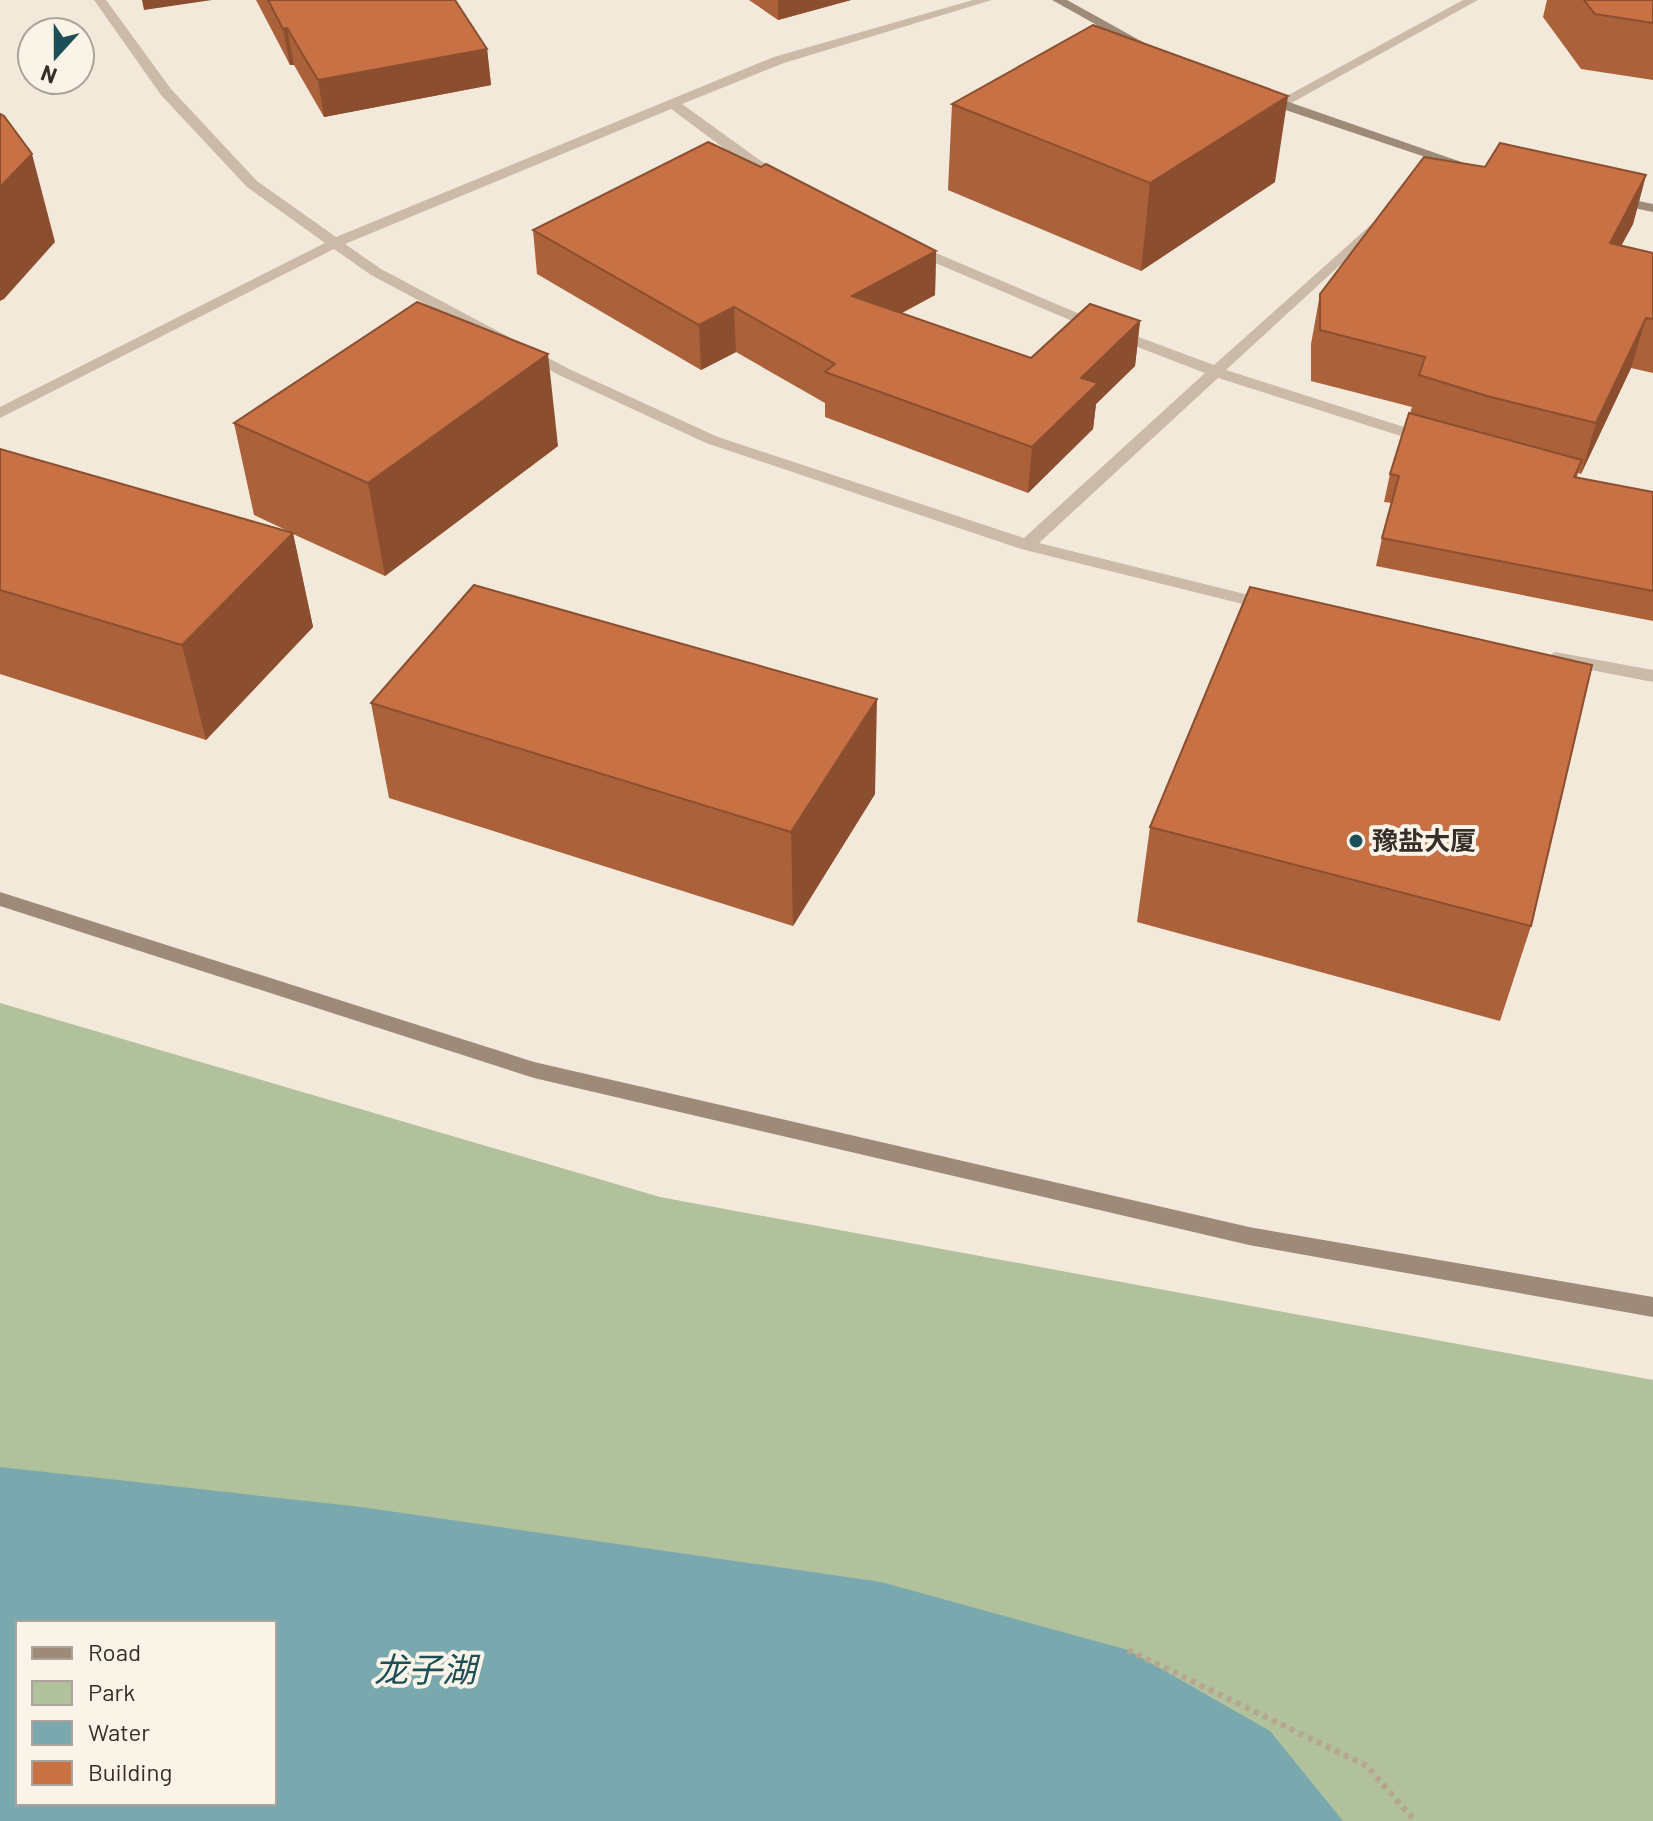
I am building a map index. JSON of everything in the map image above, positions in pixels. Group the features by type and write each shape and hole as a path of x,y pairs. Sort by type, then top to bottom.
{"street":[{"path":"100,0 166,92 252,184 376,272 564,372 712,440 1027,545 1285,608"},
{"path":"0,413 335,243 779,60 986,0"},
{"path":"1058,0 1133,42 1163,55"},
{"path":"1279,104 1472,0"},
{"path":"1250,92 1439,166 1474,168"},
{"path":"673,104 756,164 796,186"},
{"path":"1604,198 1653,208"},
{"path":"1027,545 1399,203"},
{"path":"902,243 1101,328 1217,372 1438,443"},
{"path":"1546,656 1653,676"},
{"path":"0,899 534,1070 1249,1236 1653,1307"}],"path":[{"path":"1128,1650 1367,1766 1415,1821"}],"green space":[{"path":"0,1003 660,1197 1653,1380 1653,1821 0,1821"}],"water":[{"name":"龙子湖","path":"0,1467 361,1507 881,1582 1128,1650 1270,1731 1343,1821 0,1821"}],"building":[{"path":"268,0 455,0 487,49 318,80 287,28 283,29"},
{"path":"1584,0 1653,0 1653,23 1595,14"},
{"path":"1093,25 1288,96 1150,183 952,104"},
{"path":"0,114 32,154 0,187"},
{"path":"708,142 761,167 766,164 936,251 852,296 1031,358 1090,304 1140,321 1081,378 1098,383 1032,447 825,372 835,364 734,307 699,325 533,230"},
{"path":"1500,143 1646,175 1610,243 1653,253 1653,319 1646,318 1596,423 1487,396 1419,375 1425,357 1320,330 1320,294 1424,157 1485,167"},
{"path":"417,302 548,354 368,483 234,423"},
{"path":"1409,413 1582,460 1574,477 1653,492 1653,591 1382,538 1399,476 1390,474"},
{"path":"0,449 293,533 182,645 0,590"},
{"path":"474,585 877,699 791,832 371,703"},
{"path":"1250,587 1592,665 1531,926 1150,827"}],"place":[{"name":"豫盐大厦","path":"1356,841"}]}
